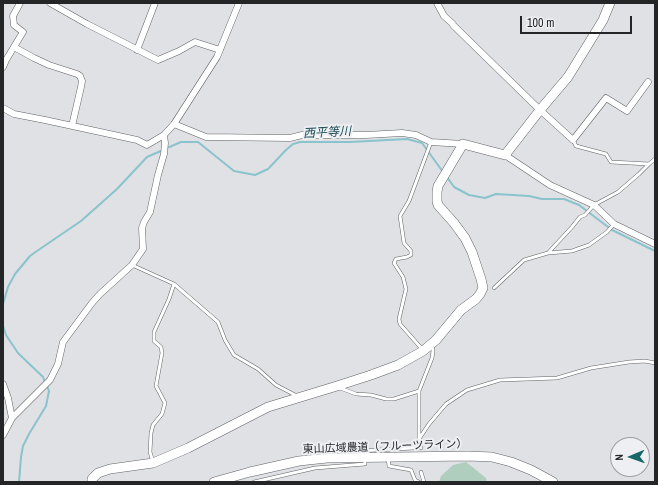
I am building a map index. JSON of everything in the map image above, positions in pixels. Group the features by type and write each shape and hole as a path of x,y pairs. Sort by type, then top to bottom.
{"street":[{"path":"3,67 23,32 14,25 13,16 20,3"},
{"path":"50,3 87,24 158,60 195,42 220,50"},
{"path":"137,50 155,3"},
{"path":"3,108 14,114 137,140 147,145 164,135 174,124 217,57 239,3"},
{"path":"436,3 444,16 540,110 573,140 606,98 627,111 648,82"},
{"path":"504,155 568,77 603,20 610,3"},
{"path":"14,46 49,65 80,76 82,81 72,126"},
{"path":"174,124 206,137 290,138 302,135 366,135 402,133 416,135 431,144 463,144 504,155 550,185 593,205 614,224 655,244"},
{"path":"3,435 12,418 50,380 58,364 63,342 92,302 132,265 143,249 142,228 150,212 164,154 164,135"},
{"path":"92,482 92,479 98,473 110,469 153,463 188,448 268,407 337,386 398,365 423,351 432,343 461,310 476,299 483,288 472,252 465,238 437,201 438,186 463,144"},
{"path":"3,384 8,398 12,418"},
{"name":"東山広域農道（フルーツライン）","path":"214,482 299,461 327,458 468,456 492,457 511,462 531,470 553,482"}],"lane":[{"path":"573,140 576,146 606,154 611,162 649,164"},
{"path":"423,351 400,324 399,319 406,289 403,277 394,263 396,259 411,255 411,250 404,243 400,216 409,201 431,144"},
{"path":"548,253 580,217 585,216 593,205 618,192 655,159"},
{"path":"494,288 524,260 548,253 572,251 588,245 607,232 614,224"},
{"path":"132,265 174,284 218,322 224,340 234,355 258,369 276,385 299,397"},
{"path":"153,463 150,452 151,433 153,425 162,414 165,403 156,386 162,353 161,347 154,341 154,332 174,284"},
{"path":"421,448 419,440 419,391 432,358 432,343"},
{"path":"254,482 315,468 365,464 360,457 359,452 413,448 429,424 446,404 467,390 500,380 558,378 591,368 629,362 645,361 655,363"},
{"path":"337,386 356,394 371,395 386,399 394,399 419,391"},
{"path":"388,457 390,466 411,470 415,480 418,482"},
{"path":"421,472 424,482"}],"green space":[{"path":"466,462 486,478 487,482 439,482 441,476 453,465"}],"waterway":[{"name":"西平等川","path":"167,148 181,142 198,142 234,171 255,175 268,169 293,144 300,142 350,142 407,139 422,143 443,172"},
{"name":"西平等川","path":"3,304 8,287 15,274 30,256 81,221 117,189 147,157 163,150"},
{"name":"西平等川","path":"447,177 454,187 469,195 485,198 496,194 529,196 542,199 564,199 579,205 612,230 655,251"},
{"name":"西平等川","path":"3,326 6,335 18,353 43,377 45,382"},
{"name":"西平等川","path":"19,482 23,446 46,406 49,391 47,386"}]}
